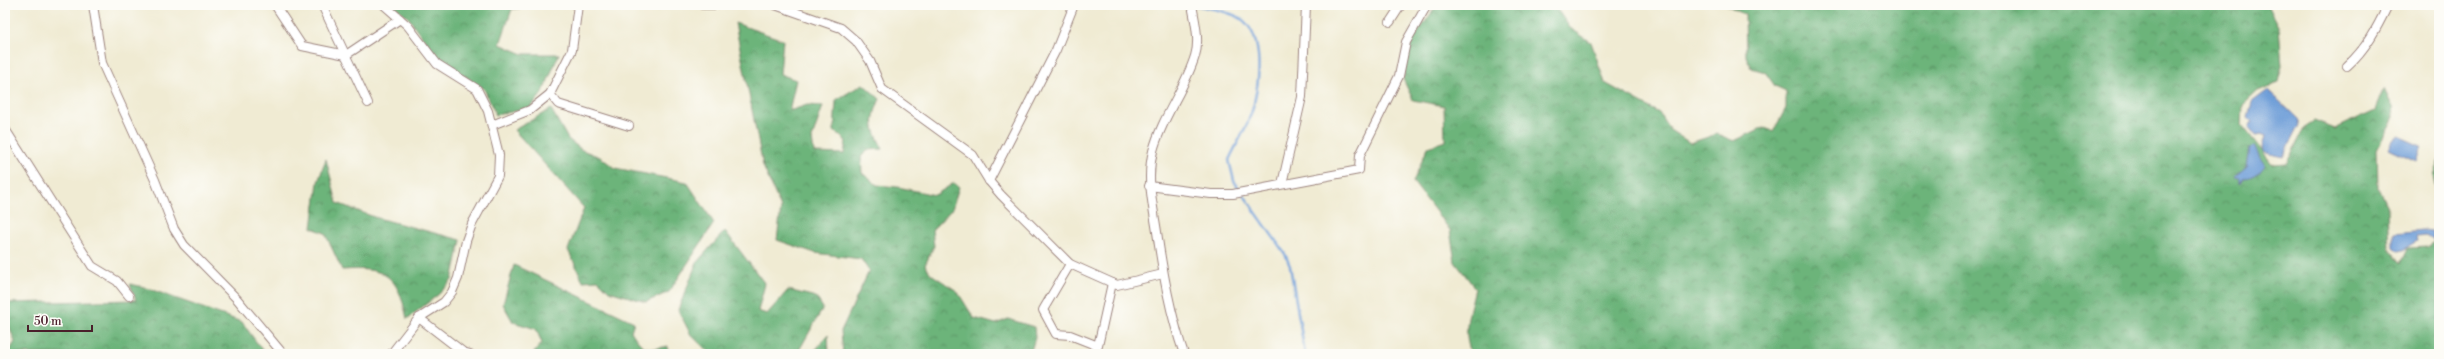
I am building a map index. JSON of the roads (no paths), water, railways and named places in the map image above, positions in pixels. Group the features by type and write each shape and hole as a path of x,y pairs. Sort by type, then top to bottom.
{"street":[{"path":"93,5 102,63 155,180 174,229 184,245 237,298 283,354"},
{"path":"275,5 302,46 346,55 400,19"},
{"path":"322,5 368,103"},
{"path":"384,5 400,19 437,64 477,90 488,111 499,155 498,176 472,224 466,242 458,278 452,292 444,302 419,318 391,354"},
{"path":"492,125 530,110 550,94 572,50 578,5"},
{"path":"702,5 716,5"},
{"path":"776,5 841,28 856,42 870,61 882,89 973,155 989,181 1070,264 1117,285 1164,274"},
{"path":"989,181 1056,50 1074,5"},
{"path":"1184,354 1176,330 1164,274 1150,186 1150,168 1158,135 1195,56 1196,40 1192,5"},
{"path":"1282,184 1302,97 1306,5"},
{"path":"1390,22 1401,5"},
{"path":"1150,186 1212,194 1233,194 1360,170 1360,155 1399,76 1406,42 1427,5"},
{"path":"2347,66 2358,56 2372,37 2388,5"},
{"path":"550,94 558,104 629,126"},
{"path":"5,129 92,266 117,281 129,296"},
{"path":"1070,264 1043,310 1056,334 1070,335 1098,346 1112,283"},
{"path":"419,318 463,352 470,354"}],"water":[{"path":"2268,90 2298,119 2300,124 2283,157 2263,152 2262,147 2265,137 2260,135 2255,136 2249,128 2252,121 2248,117 2252,102"},
{"path":"2398,136 2421,146 2416,161 2389,148 2393,140"},
{"path":"2254,146 2260,158 2266,164 2256,174 2244,178 2240,184 2240,179 2234,178 2247,167 2250,148"},
{"path":"2423,230 2432,231 2433,240 2426,235 2417,236 2418,241 2403,250 2398,251 2394,247 2394,233"}],"waterway":[{"path":"1196,5 1224,12 1240,18 1253,34 1259,67 1257,89 1248,122 1229,160 1234,181 1285,254 1290,266 1305,354"}]}
